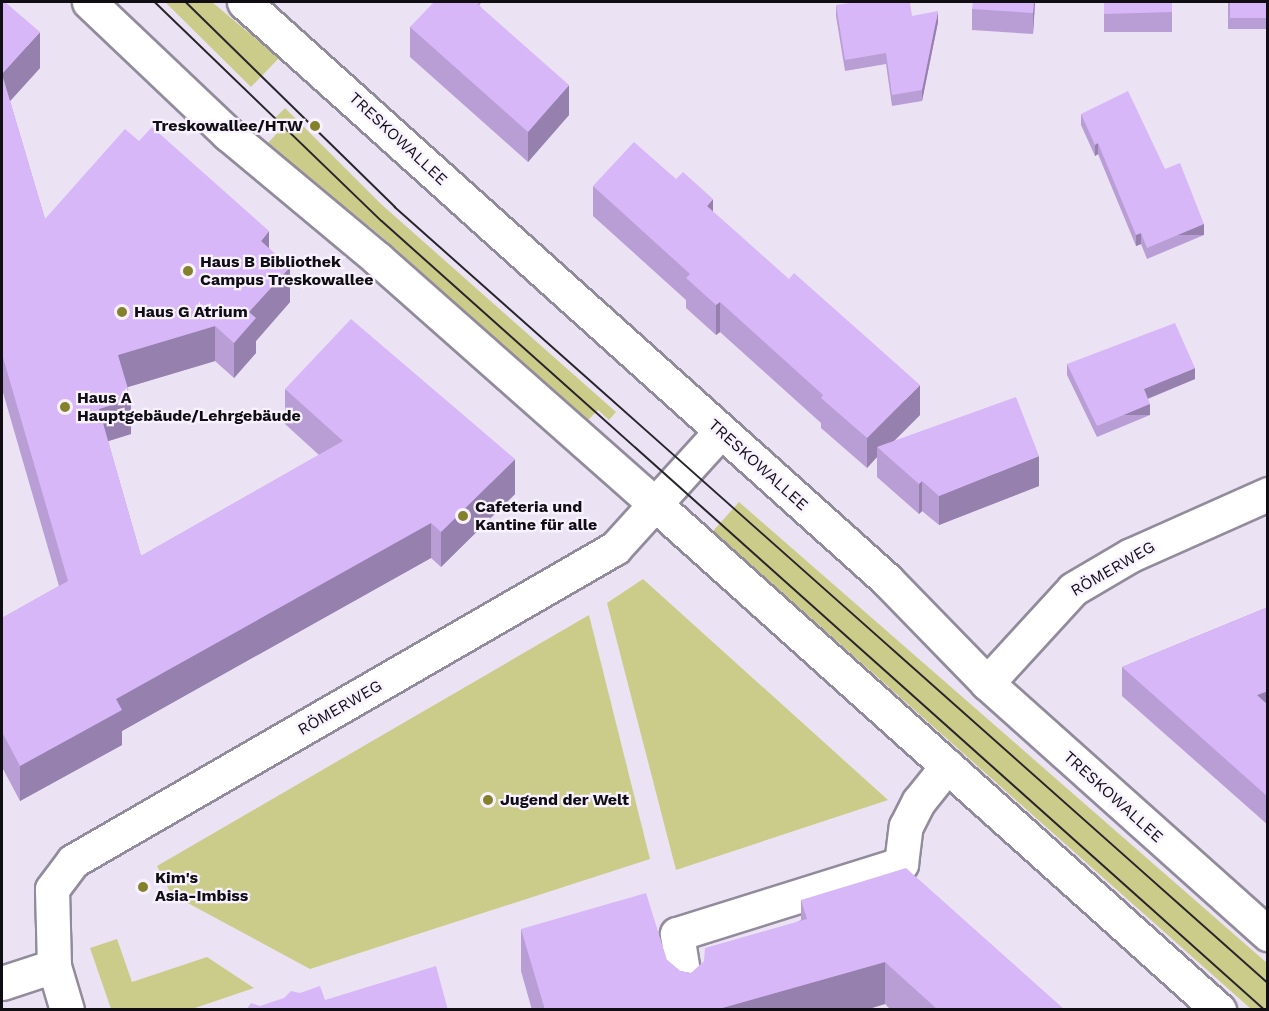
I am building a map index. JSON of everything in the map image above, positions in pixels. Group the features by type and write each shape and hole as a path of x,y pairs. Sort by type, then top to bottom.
{"main road":[{"path":"89,2 228,134 386,267 655,504 1219,1010"},
{"name":"TRESKOWALLEE","path":"244,2 887,580 987,683 1268,934"},
{"name":"RÖMERWEG","path":"67,1010 54,966 52,889 73,861 615,548 720,432"},
{"name":"RÖMERWEG","path":"987,683 1073,589 1131,555 1268,494"},
{"path":"901,864 906,826 919,801 947,766"},
{"path":"901,864 926,887"},
{"path":"687,996 677,934 901,864"},
{"path":"2,983 54,966"}],"green space":[{"path":"165,2 212,2 279,58 251,87"},
{"path":"285,108 381,204 616,412 609,420 598,410 587,421 381,236 267,144 279,131 271,122"},
{"path":"739,502 1267,963 1267,1009 1251,1009 713,531"},
{"path":"643,579 888,800 676,870 607,603"},
{"path":"589,615 650,859 310,969 171,894 157,866"},
{"path":"117,939 132,982 207,957 254,988 192,1009 111,1009 90,948"}],"building":[{"path":"2,2 5,2 40,32 2,74"},
{"path":"434,2 475,2 569,85 528,132 410,27"},
{"path":"856,2 910,2 912,16 938,11 922,90 892,95 886,53 845,60 836,5"},
{"path":"973,2 1034,2 1033,13 972,9"},
{"path":"1104,2 1172,2 1172,12 1104,14"},
{"path":"1230,2 1268,2 1268,18 1230,18"},
{"name":"Haus A Hauptgebäude/Lehrgebäude","path":"2,74 45,219 125,129 139,141 152,127 269,231 261,241 290,267 249,312 256,318 234,343 215,326 118,355 131,399 99,409 141,556 343,441 285,389 351,319 515,459 441,532 431,523 116,699 122,710 20,766 2,732 2,618 68,581 2,354"},
{"path":"1128,91 1165,169 1180,163 1204,224 1147,248 1141,233 1136,235 1098,143 1095,145 1081,114"},
{"path":"634,142 676,179 683,172 713,199 707,206 789,279 794,273 920,385 867,438 821,398 823,395 720,302 716,305 686,278 690,274 593,186"},
{"path":"1175,323 1195,368 1144,389 1150,404 1097,426 1067,364"},
{"path":"1016,397 1039,456 939,496 922,481 919,484 877,447"},
{"path":"1268,607 1268,691 1257,695 1268,705 1268,797 1122,667"},
{"path":"906,868 1065,1010 938,1010 885,962 715,1010 545,1010 521,929 646,893 667,960 680,971 691,973 704,961 705,948 807,919 801,900"},
{"path":"436,966 448,1010 246,1010 251,1003 260,1006 284,998 291,991 300,993 320,986 325,1000"}],"tram line":[{"path":"155,2 382,221 1265,1010"},
{"path":"186,2 395,207 1268,983"}],"place":[{"name":"Treskowallee/HTW","path":"315,126"},
{"name":"Haus B Bibliothek Campus Treskowallee","path":"188,271"},
{"name":"Haus G Atrium","path":"122,312"},
{"name":"Haus A Hauptgebäude/Lehrgebäude","path":"65,407"},
{"name":"Cafeteria und Kantine für alle","path":"463,516"},
{"name":"Jugend der Welt","path":"488,800"},
{"name":"Kim's Asia-Imbiss","path":"143,887"}]}
